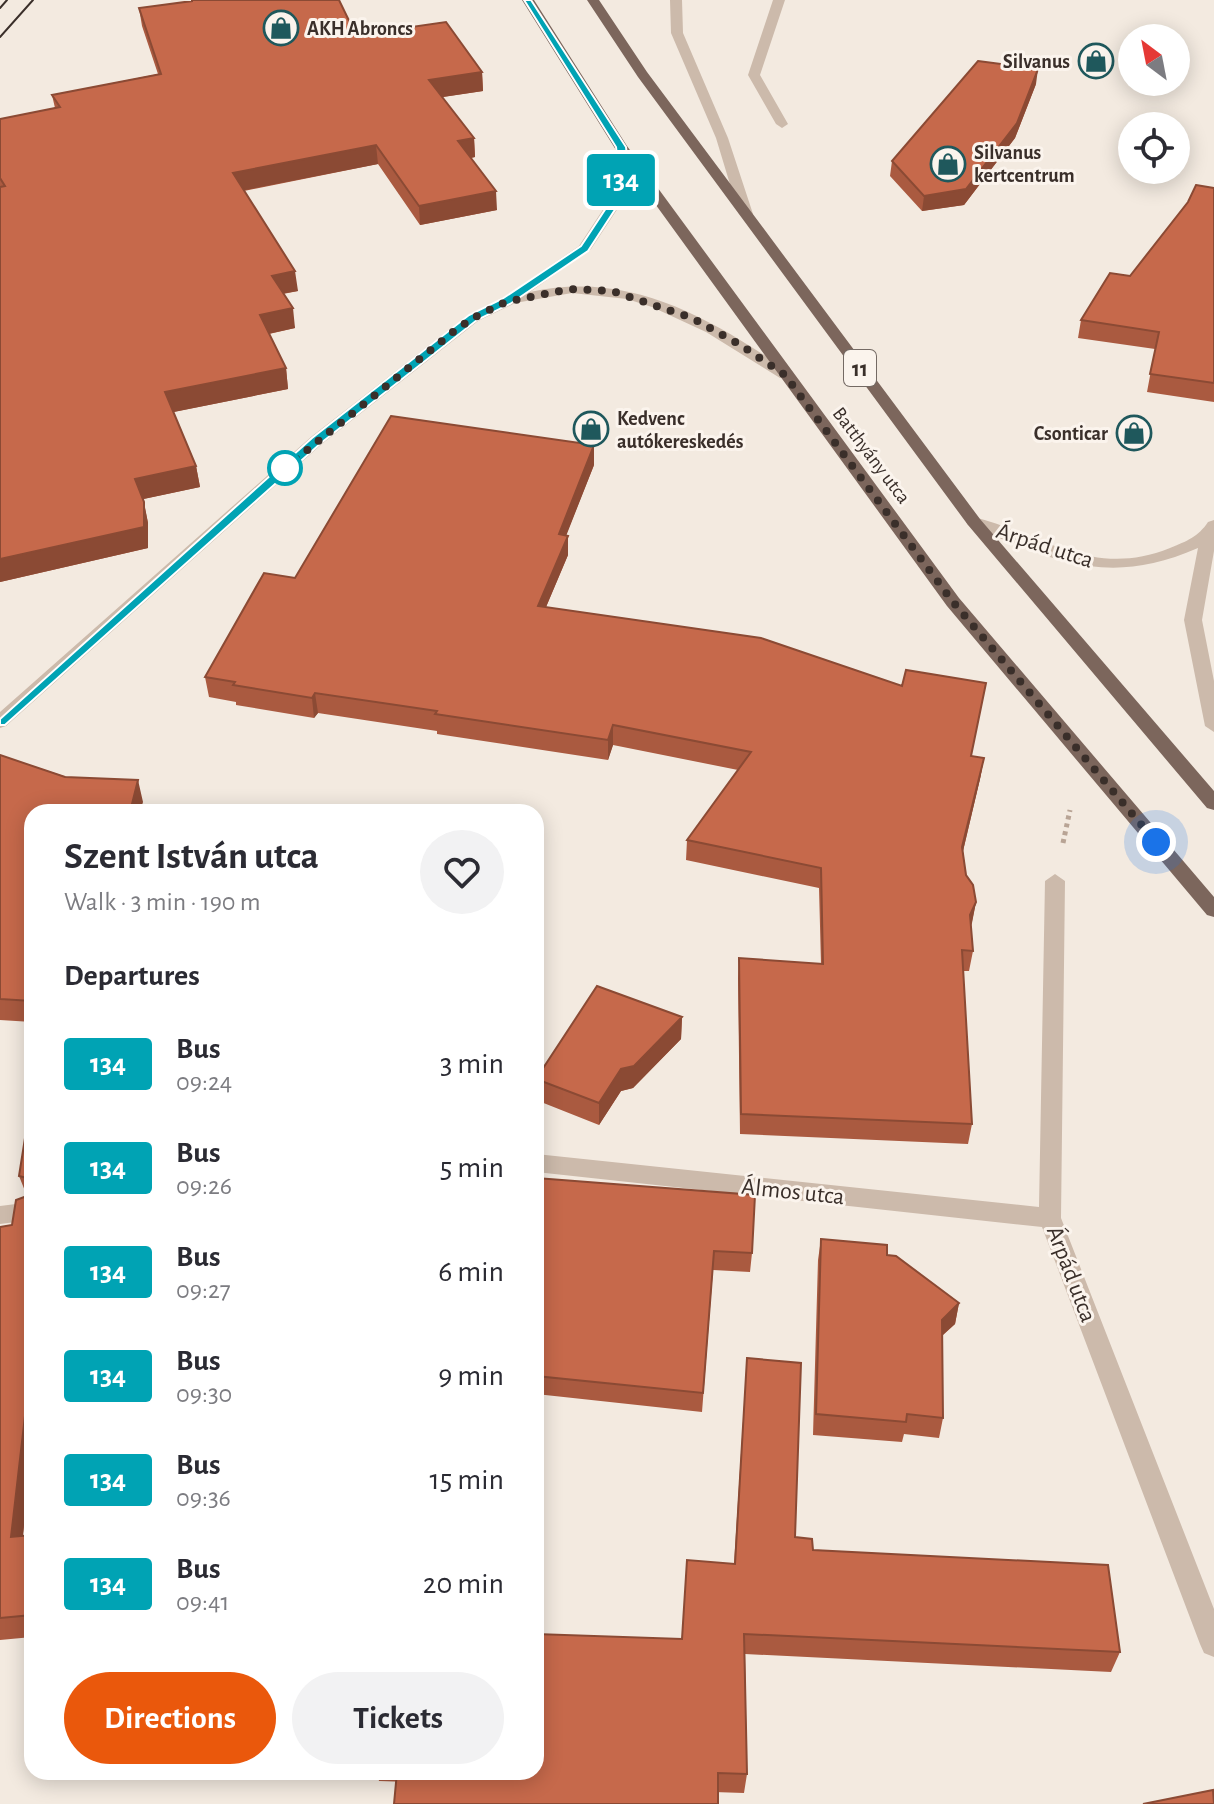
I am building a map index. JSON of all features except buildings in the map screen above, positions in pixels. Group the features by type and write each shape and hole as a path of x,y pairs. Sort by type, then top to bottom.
{"main road":[{"name":"Batthyány utca","path":"528,0 621,147 953,602 1214,910"},
{"name":"Batthyány utca","path":"593,0 642,74 974,522 1214,803"}],"street":[{"name":"Batthyány utca","path":"676,0 677,33 722,138 746,214"},
{"path":"779,0 754,75 782,124"},
{"path":"0,722 317,440 473,318 506,302 584,249 615,202 624,172 621,147"},
{"path":"506,302 570,289 612,291 692,318 785,375"},
{"name":"Árpád utca","path":"974,522 1066,557 1103,564 1153,560 1211,532"},
{"name":"Árpád utca","path":"1211,532 1193,620 1214,726"},
{"name":"Árpád utca","path":"1055,881 1050,1218 1214,1644"},
{"name":"Álmos utca","path":"544,1164 1050,1218"},
{"path":"0,1215 24,1212"}],"path":[{"path":"1055,881 1071,806"}],"tram line":[{"path":"0,8 7,0"},
{"path":"0,37 33,0"}],"bus line":[{"name":"134","path":"0,722 317,440 453,332 506,302 584,249 606,219 624,172 621,147 528,0"}],"place":[{"name":"AKH Abroncs","path":"281,28"},
{"name":"Silvanus","path":"1096,61"},
{"name":"Silvanus kertcentrum","path":"948,164"},
{"name":"Kedvenc autókereskedés","path":"591,429"},
{"name":"Csonticar","path":"1134,433"}],"route":[{"path":"285,468 453,332 506,302 570,289 612,291 692,318 785,375 953,602 1156,842"}]}
